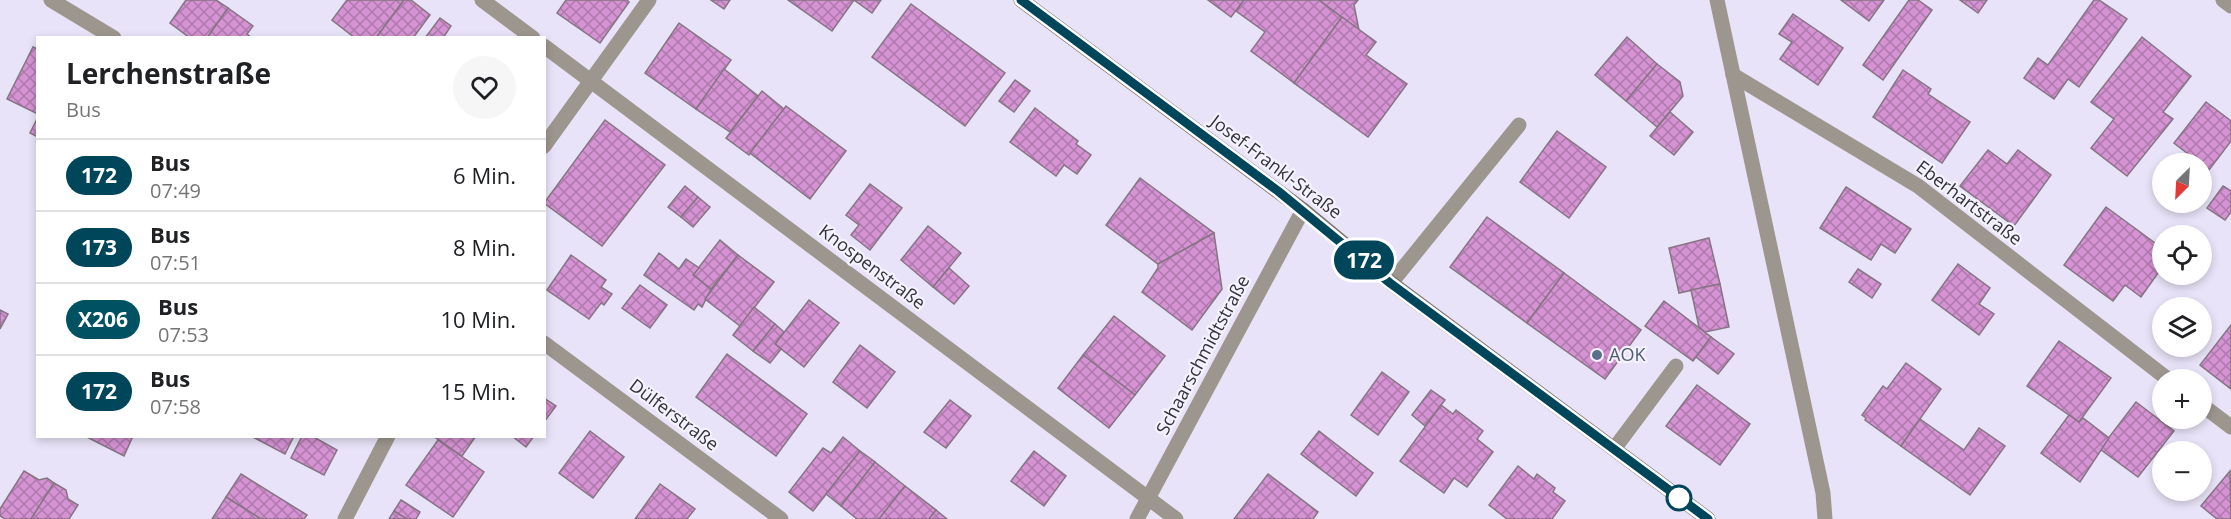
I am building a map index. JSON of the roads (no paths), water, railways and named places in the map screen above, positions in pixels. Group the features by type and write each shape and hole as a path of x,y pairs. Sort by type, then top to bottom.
{"main road":[{"name":"Josef-Frankl-Straße","path":"1021,0 1304,210 1390,283 1708,519"}],"street":[{"path":"51,0 111,36"},
{"path":"482,0 530,36"},
{"path":"546,143 649,0"},
{"path":"1717,0 1823,493 1825,519"},
{"path":"2223,0 2231,6"},
{"name":"Knospenstraße","path":"546,47 1176,519"},
{"name":"Eberhartstraße","path":"1732,75 1918,186 2155,369"},
{"path":"1390,283 1519,125"},
{"name":"Schaarschmidtstraße","path":"1137,519 1304,210"},
{"name":"Dülferstraße","path":"546,344 781,519"},
{"path":"1614,449 1676,366"},
{"path":"2212,413 2231,427"},
{"path":"345,519 387,438"}],"place":[{"name":"AOK","path":"1597,355"}]}
